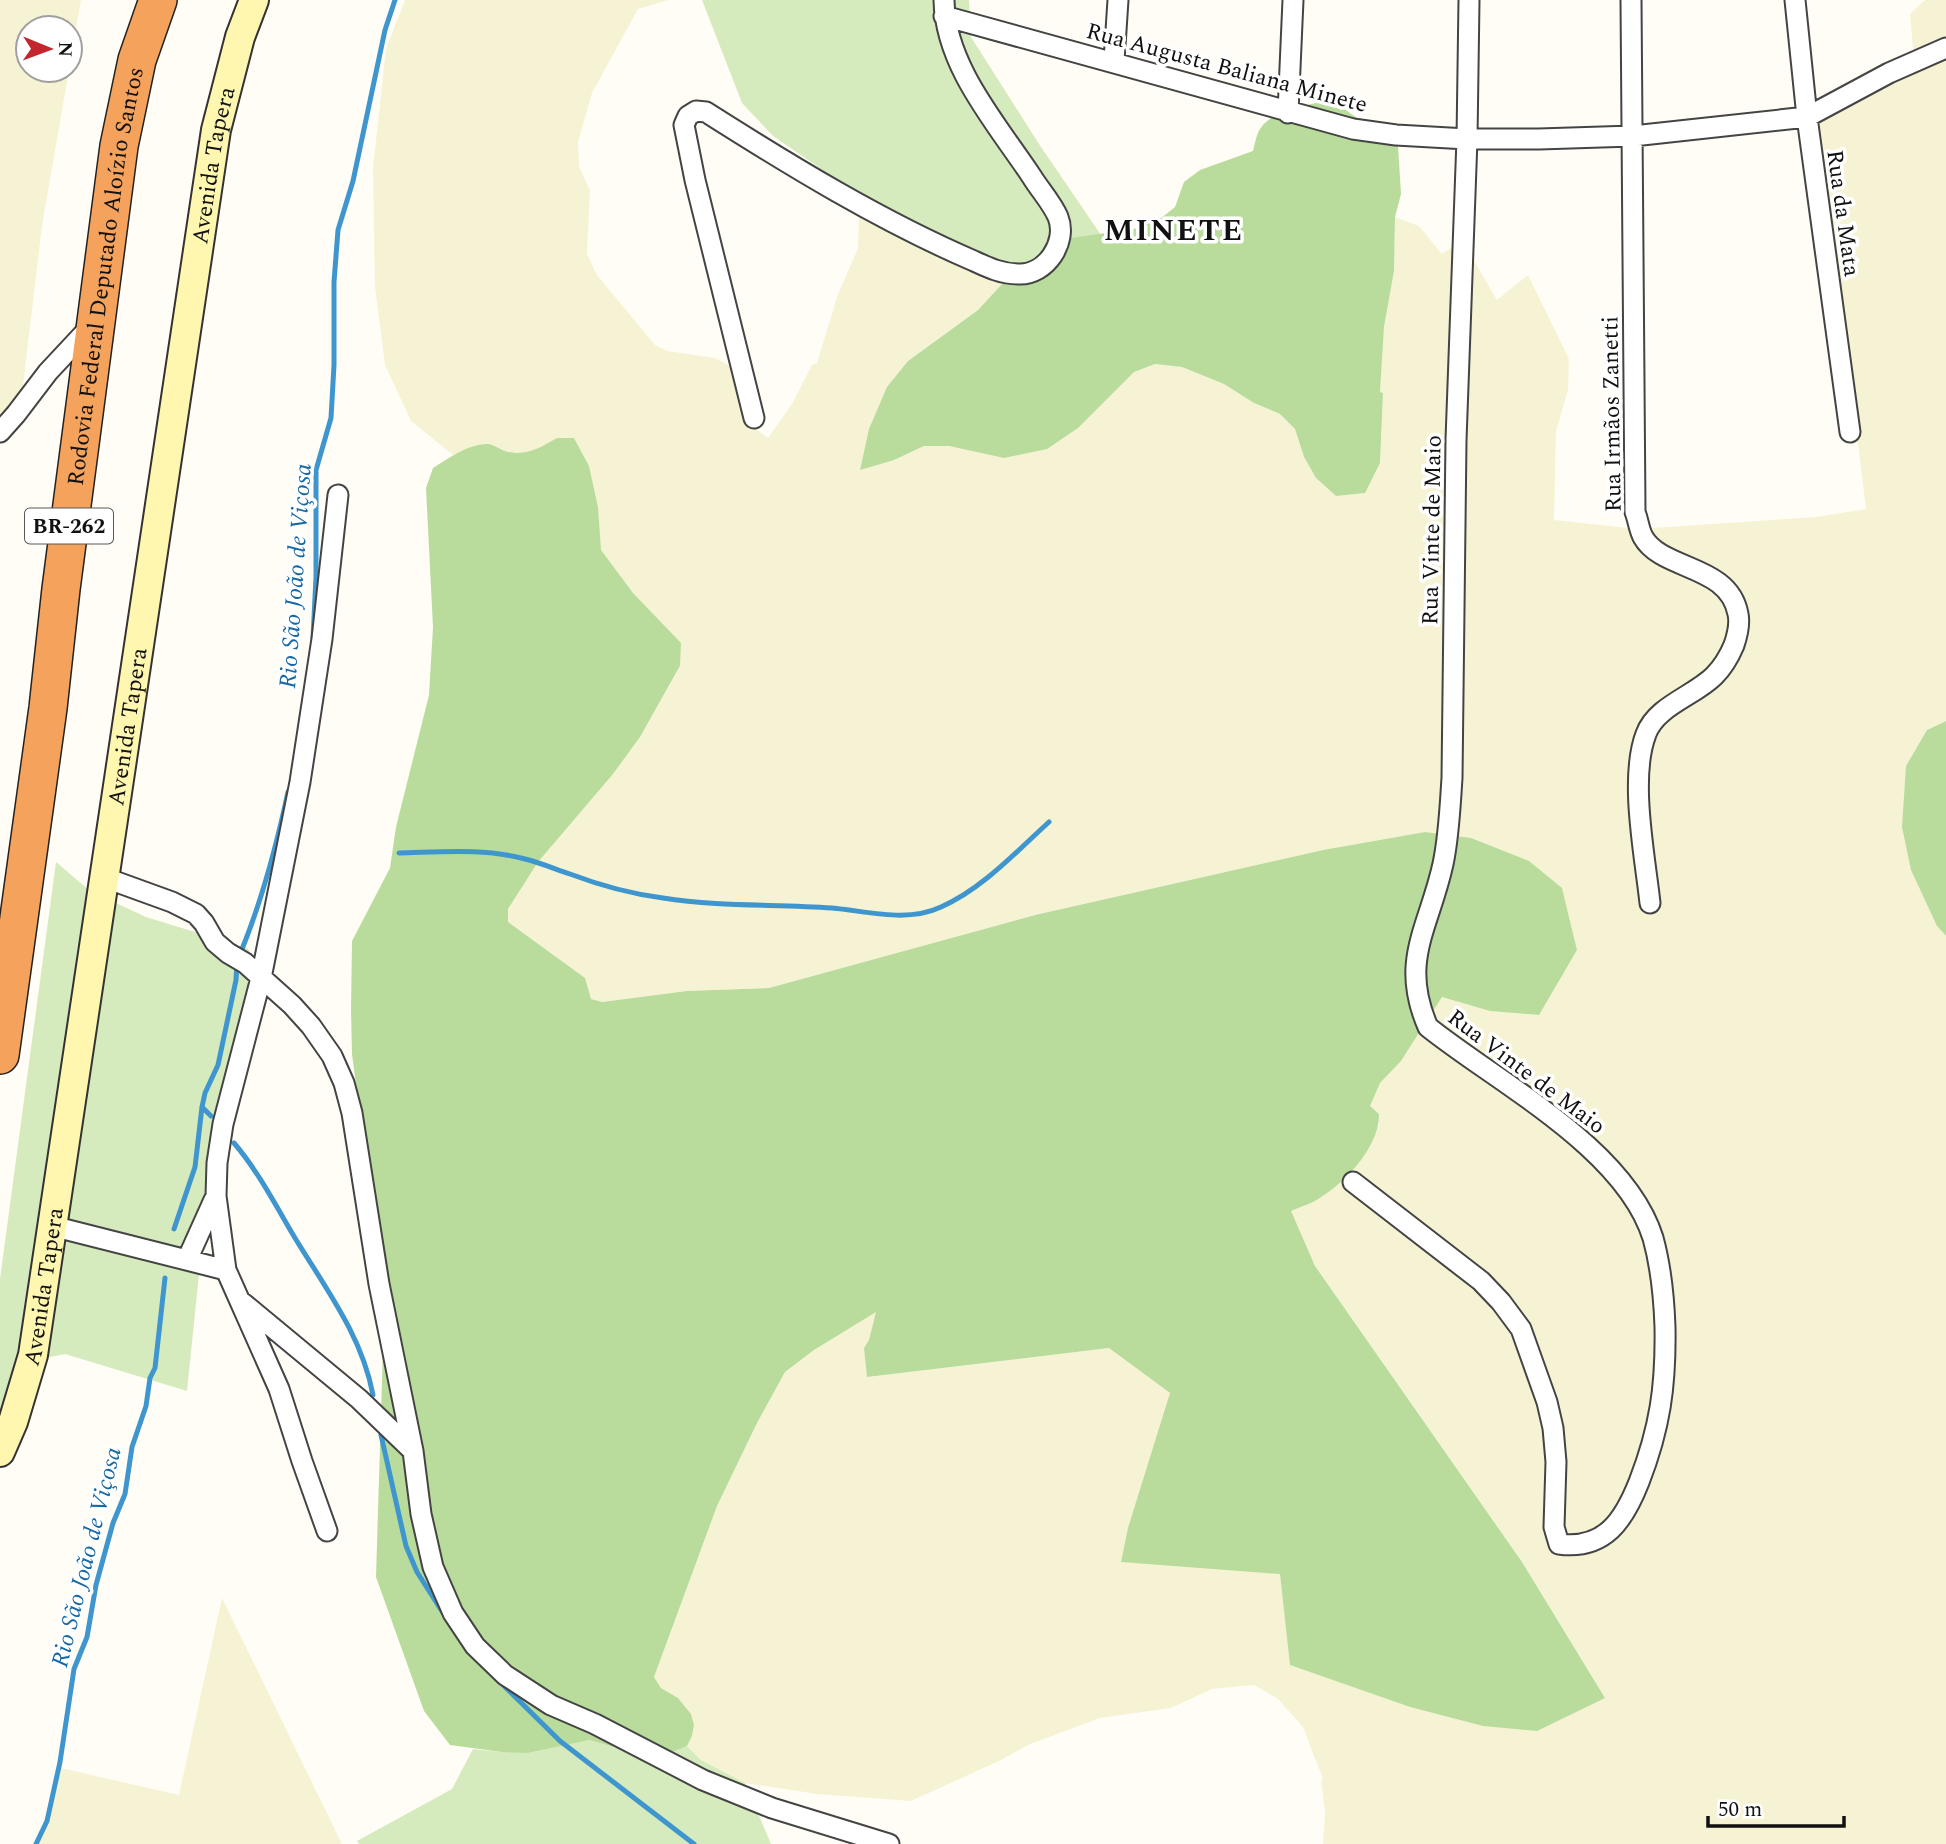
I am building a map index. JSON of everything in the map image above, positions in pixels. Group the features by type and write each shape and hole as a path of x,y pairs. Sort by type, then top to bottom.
{"highway":[{"name":"Rodovia Federal Deputado Aloízio Santos","path":"0,1055 48,708 119,146 137,60 158,0"}],"street":[{"name":"Avenida Tapera","path":"0,1452 13,1422 33,1355 216,130 240,37 254,0"},
{"path":"1114,61 1118,0"},
{"path":"1288,113 1293,0"},
{"name":"Rua Vinte de Maio","path":"1353,1182 1481,1281 1521,1329 1547,1402 1553,1428 1556,1462 1554,1527 1559,1544 1583,1544 1597,1540 1613,1530 1632,1500 1649,1457 1660,1417 1666,1371 1663,1293 1653,1237 1635,1200 1608,1166 1584,1143 1428,1027 1420,1009 1415,979 1415,959 1434,903 1444,862 1452,778 1456,440 1467,139 1469,0"},
{"name":"Rua Irmãos Zanetti","path":"1631,0 1635,512 1643,537 1652,548 1721,584 1734,598 1739,617 1736,639 1728,659 1713,677 1663,712 1646,732 1641,754 1639,791 1650,903"},
{"name":"Rua da Mata","path":"1795,0 1807,117 1850,432"},
{"path":"754,418 698,193 684,125 688,116 696,111 706,112 924,240 998,272 1023,275 1049,260 1057,248 1059,220 974,90 951,47 944,8"},
{"name":"Rua Augusta Baliana Minete","path":"944,8 1288,113 1353,129 1396,135 1467,139 1633,136 1807,117 1929,53 1946,48"},
{"path":"0,432 48,372 97,320"},
{"path":"327,1531 279,1389 226,1270 216,1196 217,1163 223,1124 261,978 282,880 308,733 338,495"},
{"path":"103,877 172,902 196,914 215,942 245,963 311,1026 332,1056 344,1083 359,1154 379,1284 433,1567 453,1613 475,1646 505,1675 551,1705 725,1789 772,1808 889,1844"},
{"path":"187,1260 216,1196"},
{"path":"51,1226 226,1270"},
{"path":"239,1300 359,1399 413,1451"}],"shaded area":[{"path":"0,0 81,0 79,14 14,14 14,84 67,84 42,226 21,402 0,437"},
{"path":"405,0 668,0 638,9 592,93 578,142 579,167 590,190 587,254 597,275 655,345 667,351 715,358 734,368 749,424 768,438 792,404 812,365 817,363 837,297 858,248 859,216 851,194 1015,270 978,310 908,361 894,460 924,446 949,446 1004,458 1134,372 1155,364 1182,367 1224,384 1254,403 1280,414 1295,429 1304,457 1316,478 1336,496 1364,493 1380,463 1383,393 1380,392 1384,327 1394,270 1395,217 1419,226 1442,254 1462,240 1497,300 1528,275 1569,359 1568,390 1556,431 1554,520 1637,529 1817,517 1866,509 1853,404 1855,389 1846,356 1826,210 1816,109 1914,60 1910,14 1925,0 1946,0 1946,721 1927,730 1906,766 1937,926 1946,936 1946,1844 1323,1844 1323,1779 1303,1727 1278,1699 1254,1685 1212,1689 1171,1708 1100,1718 1030,1744 911,1801 817,1794 745,1783 701,1760 687,1746 694,1725 691,1714 678,1698 661,1688 654,1677 717,1506 785,1372 814,1350 877,1311 864,1348 868,1377 1109,1348 1170,1393 1156,1444 1280,1574 1291,1665 1410,1707 1483,1726 1605,1698 1522,1562 1315,1266 1290,1211 1312,1202 1379,1126 1379,1114 1369,1106 1380,1083 1401,1061 1442,997 1490,1011 1538,1015 1577,950 1562,888 1425,832 1323,850 1035,915 769,988 687,991 602,1002 591,999 558,958 507,922 508,909 538,862 613,774 640,737 680,667 633,593 600,550 598,507 589,466 574,438 557,438 541,448 523,454 505,451 490,444 469,448 453,455 411,421 385,365 375,287 373,168 386,49"},
{"path":"222,1598 342,1844 37,1844 61,1768 179,1795"}],"green space":[{"path":"702,0 969,0 971,37 1101,235 1064,239 1015,270 851,194 839,181 773,136 742,103"},
{"path":"1331,100 1398,146 1401,194 1395,217 1394,271 1384,327 1380,463 1365,493 1336,496 1316,478 1304,457 1295,429 1280,414 1254,403 1224,384 1182,367 1155,364 1134,372 1078,428 1047,449 1004,458 949,446 924,446 894,460 860,470 869,429 887,387 908,361 978,310 1015,270 1064,239 1134,229 1160,219 1175,207 1184,182 1200,170 1253,151 1260,129 1273,117 1292,109"},
{"path":"557,438 574,438 589,466 598,507 601,550 633,593 681,643 680,666 640,737 613,774 538,862 508,909 508,922 585,978 591,999 602,1002 687,991 769,988 1035,915 1323,850 1425,832 1471,838 1529,861 1562,888 1577,950 1539,1015 1490,1011 1442,997 1401,1061 1380,1083 1370,1106 1379,1114 1378,1127 1357,1166 1323,1196 1291,1211 1315,1266 1522,1562 1605,1698 1537,1731 1483,1726 1410,1707 1290,1665 1280,1574 1121,1562 1128,1528 1170,1393 1109,1348 867,1377 864,1348 869,1340 876,1312 814,1350 785,1372 717,1506 654,1677 661,1688 678,1698 691,1714 694,1725 687,1746 656,1759 589,1740 527,1753 450,1745 424,1711 376,1577 383,1348 352,1054 352,941 390,868 396,827 429,695 433,627 426,488 433,468 460,452 482,444 519,453 538,448"},
{"path":"1946,721 1946,936 1937,926 1911,870 1902,827 1906,766 1927,730"},
{"path":"56,862 90,891 146,917 247,948 260,968 227,1134 208,1156 205,1216 187,1391 65,1354 35,1360 0,1447 0,1279"},
{"path":"589,1740 656,1759 687,1746 701,1760 745,1783 771,1844 359,1844 357,1841 452,1789 473,1749 502,1752"}],"waterway":[{"name":"Rio São João de Viçosa","path":"313,638 316,470 331,418 338,230 353,181 385,30 395,0"},
{"name":"Rio São João de Viçosa","path":"240,954 268,874 288,792"},
{"path":"399,853 494,853 537,862 616,889 684,901 832,908 901,915 928,912 971,890 1049,822"},
{"name":"Rio São João de Viçosa","path":"174,1229 195,1167 202,1107 205,1093 218,1065 236,980 237,963"},
{"path":"202,1107 211,1116"},
{"path":"234,1143 259,1177 342,1314 361,1353 373,1395"},
{"name":"Rio São João de Viçosa","path":"36,1844 47,1821 60,1762 74,1669 87,1637 96,1585 113,1523 125,1494 132,1447 155,1368 165,1278"},
{"path":"381,1435 406,1546 417,1572 445,1616"},
{"path":"498,1680 560,1741 694,1844"}],"district":[{"name":"MINETE","path":"1174,230"}]}
